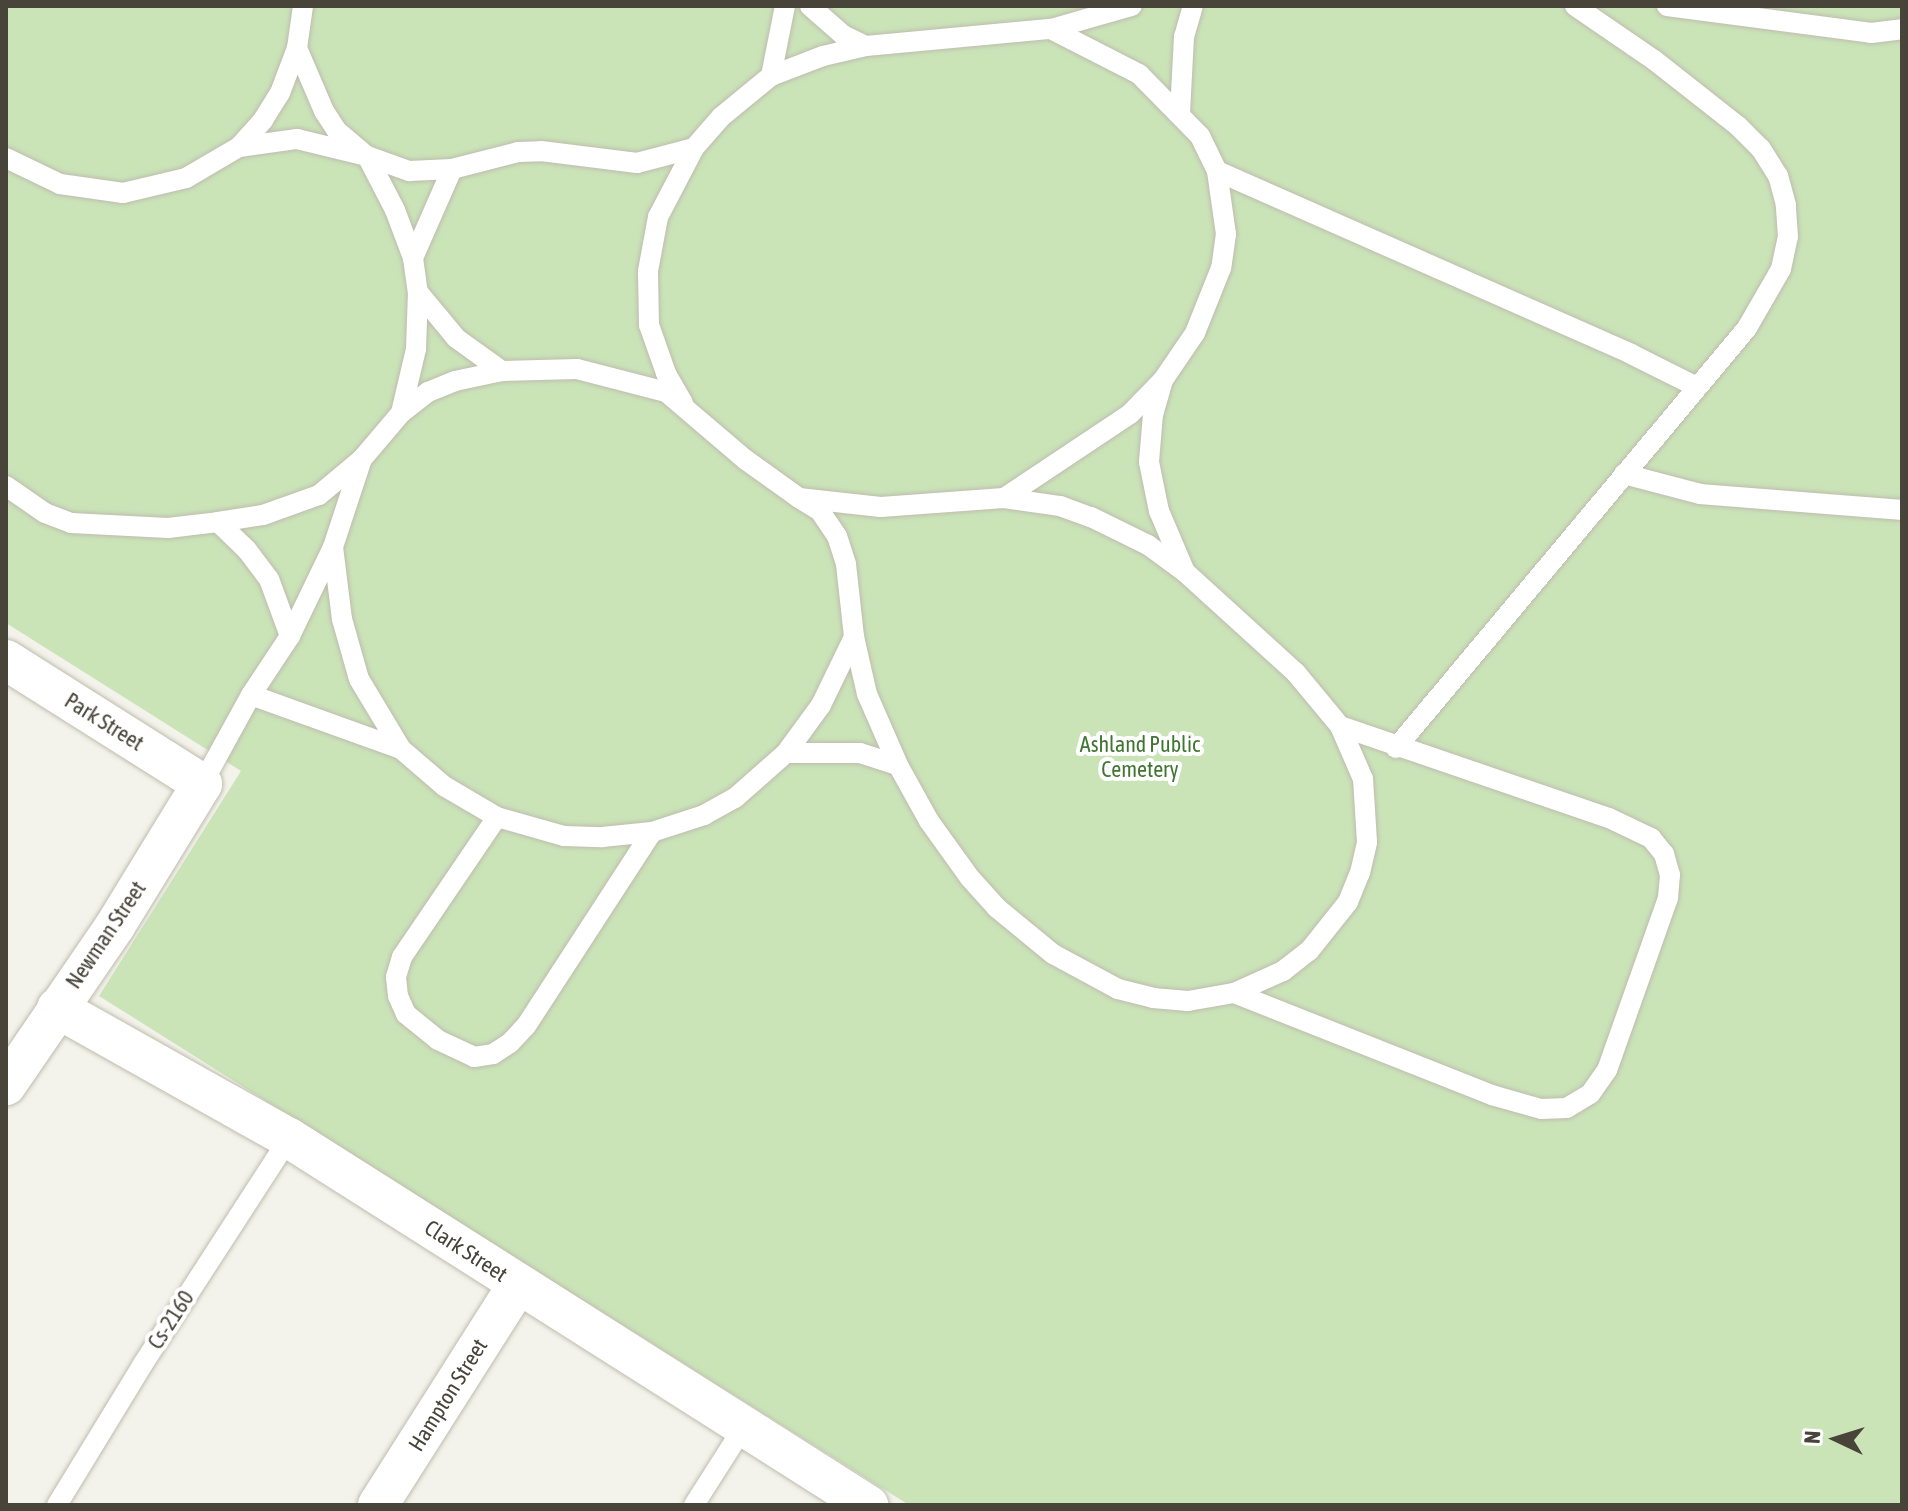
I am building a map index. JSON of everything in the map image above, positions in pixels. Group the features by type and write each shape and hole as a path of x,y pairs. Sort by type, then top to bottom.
{"street":[{"name":"Park Street","path":"6,660 202,784"},
{"name":"Newman Street","path":"6,1085 115,926 202,784"},
{"name":"Clark Street","path":"57,1008 289,1138 868,1505"},
{"name":"Hampton Street","path":"378,1505 518,1284"}],"lane":[{"path":"771,76 785,6"},
{"path":"810,6 843,35 866,46"},
{"path":"687,410 666,373 649,325 648,271 658,217 694,148 721,117 771,76 823,56 866,46 1051,29 1132,6"},
{"path":"1180,113 1184,37 1193,6"},
{"path":"1396,748 1747,328 1781,269 1788,237 1786,205 1778,176 1761,149 1738,126 1575,6"},
{"path":"1667,6 1871,33 1902,29"},
{"path":"6,158 60,184 123,193 186,178 239,147 263,120 280,93 297,48 304,7"},
{"path":"1004,498 1130,414 1163,380 1195,333 1221,268 1226,234 1217,171 1200,136 1139,74 1051,29"},
{"path":"297,48 330,121 367,156 395,210 413,258 418,292 416,349 401,413"},
{"path":"239,147 297,139 367,156 409,171 452,169 518,152 541,151 637,163 694,148"},
{"path":"413,258 452,169"},
{"path":"1217,171 1631,354 1697,387"},
{"path":"418,292 456,338 502,371"},
{"path":"6,486 45,513 71,523 168,528 218,522 263,515 319,495 362,459 401,413 428,392 455,381 502,371 577,369 666,392 746,460 799,498 820,511 837,536 846,564 854,637 867,694 898,765 929,821 970,878 997,908 1053,954 1118,989 1153,998 1188,1001 1234,993 1283,971 1309,951 1348,902 1360,873 1367,842 1363,779 1340,726 1296,673 1185,572 1148,545 1091,517 1060,506 1004,498 881,507 799,498"},
{"path":"1163,380 1153,414 1149,462 1159,511 1185,572"},
{"path":"202,784 251,695 290,636 333,547 362,459"},
{"path":"1624,474 1700,494 1902,510"},
{"path":"218,522 247,550 269,579 290,636"},
{"path":"333,547 342,619 359,679 401,749 444,786 497,817 564,836 602,837 652,832 704,815 735,798 786,753 821,705 854,637"},
{"path":"251,695 401,749"},
{"path":"1234,993 1492,1095 1541,1109 1567,1108 1579,1101 1590,1094 1607,1070 1668,898 1670,875 1664,854 1651,838 1609,818 1396,748 1340,726"},
{"path":"786,753 860,753 898,765"},
{"path":"497,817 402,957 396,977 398,996 406,1014 438,1040 474,1057 493,1054 510,1043 526,1026 652,832"},
{"name":"Cs-2160","path":"57,1505 289,1138"},
{"path":"694,1505 745,1425"}],"green space":[{"name":"Ashland Public Cemetery","path":"6,6 1902,6 1902,1505 909,1505 99,996 241,771 6,623"}]}
